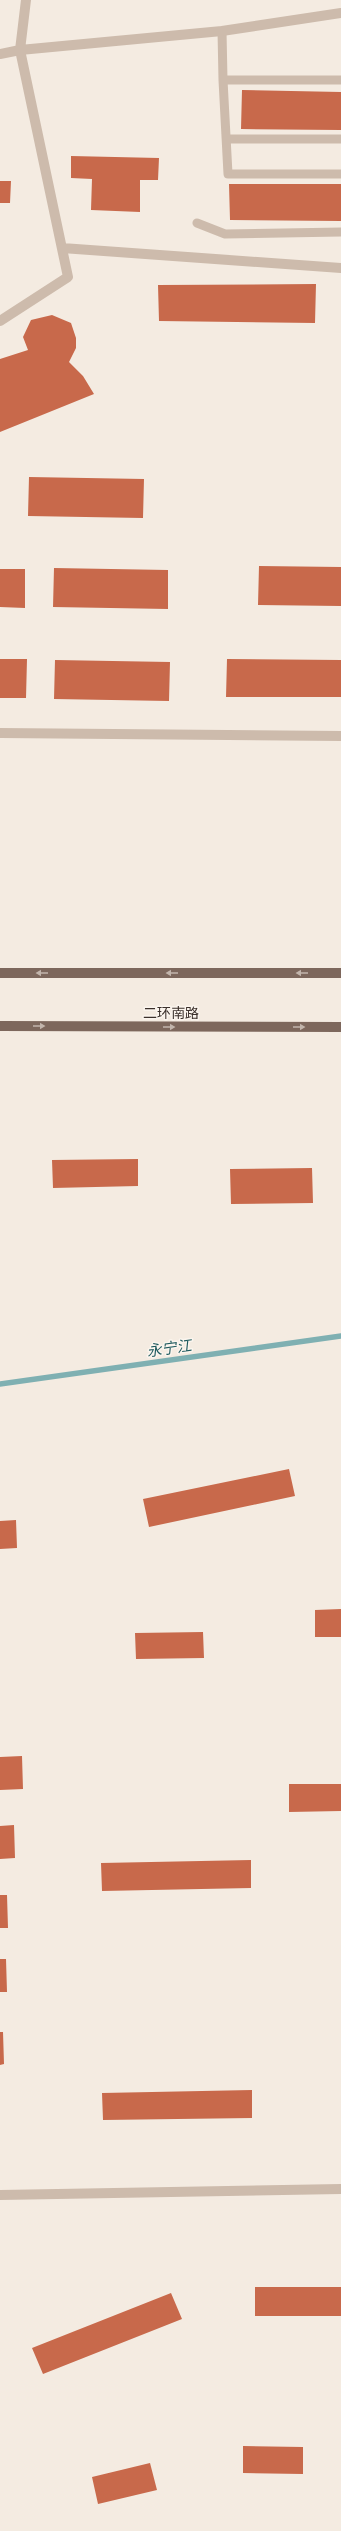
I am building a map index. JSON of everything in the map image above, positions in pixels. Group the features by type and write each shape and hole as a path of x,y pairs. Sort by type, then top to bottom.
{"main road":[{"path":"0,973 341,973"},
{"name":"二环南路","path":"0,1026 341,1027"}],"street":[{"path":"0,321 68,277 20,50 26,0"},
{"path":"0,54 20,50 222,31 341,13"},
{"path":"62,248 341,268"},
{"path":"0,733 341,736"},
{"path":"0,2195 341,2189"}],"lane":[{"path":"222,31 228,139 228,174 341,174"},
{"path":"224,80 341,80"},
{"path":"228,139 341,139"},
{"path":"197,223 225,234 341,232"}],"building":[{"path":"242,90 341,92 341,130 241,129"},
{"path":"71,156 159,158 158,180 140,180 140,212 91,210 92,179 71,178"},
{"path":"0,181 11,181 10,203 0,203"},
{"path":"229,184 341,184 341,221 230,220"},
{"path":"316,284 315,323 159,321 158,285"},
{"path":"52,315 71,323 76,338 76,348 69,362 83,376 94,394 0,432 0,359 28,350 23,337 31,320"},
{"path":"29,477 144,479 143,518 28,516"},
{"path":"259,566 341,567 341,606 258,605"},
{"path":"54,568 168,570 168,609 53,607"},
{"path":"0,569 25,569 25,608 0,607"},
{"path":"0,659 27,659 26,698 0,698"},
{"path":"227,659 341,660 341,697 226,697"},
{"path":"55,660 170,662 169,701 54,699"},
{"path":"138,1159 138,1186 53,1188 52,1160"},
{"path":"312,1168 313,1203 231,1204 230,1169"},
{"path":"289,1469 295,1496 149,1527 143,1499"},
{"path":"16,1520 17,1548 0,1549 0,1521"},
{"path":"341,1609 341,1637 315,1637 315,1610"},
{"path":"203,1632 204,1658 136,1659 135,1633"},
{"path":"22,1756 23,1789 0,1790 0,1757"},
{"path":"289,1784 341,1784 341,1811 289,1812"},
{"path":"14,1825 15,1858 0,1859 0,1826"},
{"path":"251,1860 251,1888 102,1891 101,1863"},
{"path":"0,1895 7,1895 8,1928 0,1928"},
{"path":"0,1959 6,1959 7,1992 0,1992"},
{"path":"0,2032 3,2032 4,2064 0,2065"},
{"path":"252,2090 252,2118 103,2120 102,2093"},
{"path":"255,2287 341,2287 341,2316 255,2316"},
{"path":"171,2293 182,2319 43,2374 32,2348"},
{"path":"243,2446 303,2447 303,2474 243,2473"},
{"path":"150,2463 157,2490 98,2504 92,2477"}],"waterway":[{"name":"永宁江","path":"0,1384 341,1336"}]}
